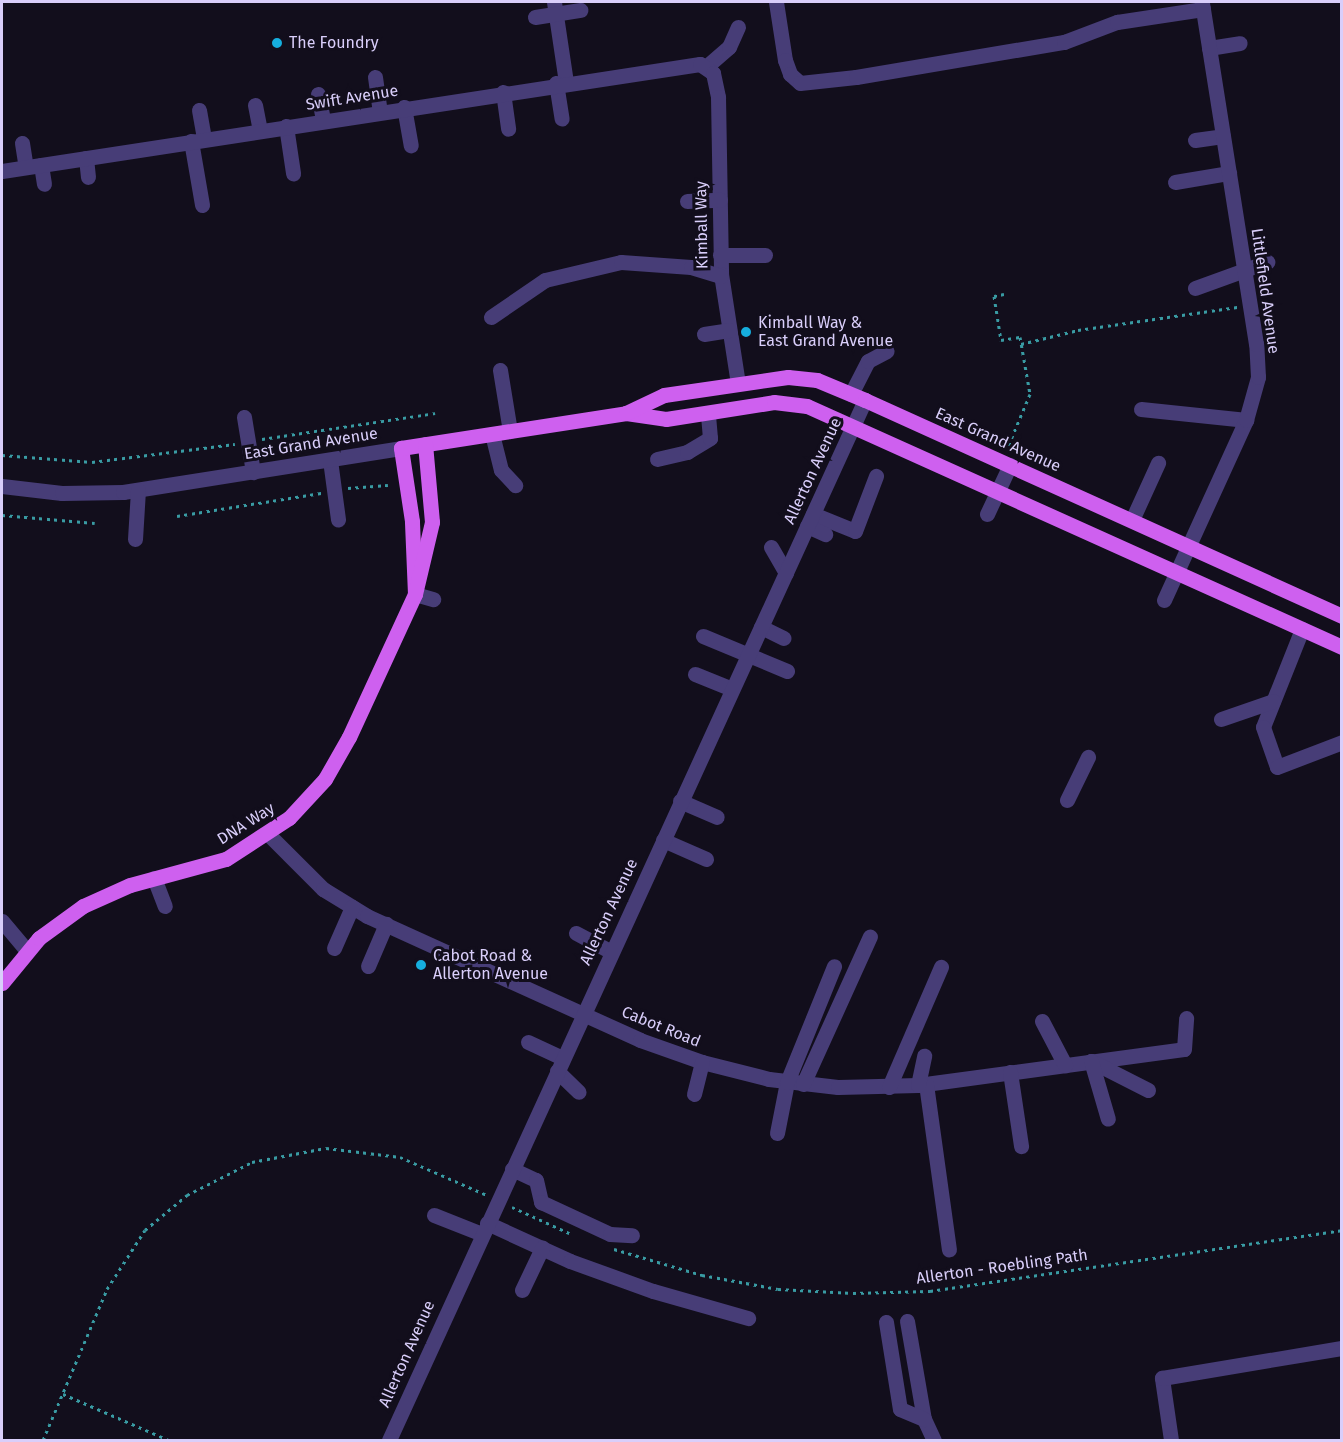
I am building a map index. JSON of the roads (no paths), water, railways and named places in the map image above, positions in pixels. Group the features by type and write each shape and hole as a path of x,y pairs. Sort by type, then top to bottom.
{"main road":[{"name":"East Grand Avenue","path":"401,448 626,413 664,395 800,377 858,397 1341,616"},
{"name":"East Grand Avenue","path":"626,413 666,419 795,403 854,425 1341,647"},
{"name":"DNA Way","path":"2,983 27,951 82,906 154,878 226,859 268,834 308,800 339,759 415,594 432,522 425,444"},
{"name":"DNA Way","path":"401,448 412,521 415,594"}],"street":[{"path":"776,2 785,60 790,74 800,83 856,77 1052,44 1117,22 1203,5"},
{"name":"Littlefield Avenue","path":"1164,600 1246,420 1258,377 1250,305 1203,5"},
{"path":"555,8 562,119"},
{"path":"535,17 555,8 580,10"},
{"path":"707,66 729,47 738,27"},
{"path":"1209,48 1240,43"},
{"name":"Swift Avenue","path":"2,171 681,64 707,66"},
{"name":"Kimball Way","path":"707,66 713,73 718,97 721,276 738,384"},
{"path":"375,77 380,111"},
{"path":"503,92 508,129"},
{"path":"318,94 323,120"},
{"path":"255,105 260,130"},
{"path":"404,107 411,146"},
{"path":"199,110 197,140 202,205"},
{"path":"286,126 293,173"},
{"path":"1195,140 1223,136"},
{"path":"22,143 44,184"},
{"path":"86,158 88,177"},
{"path":"1175,182 1229,172"},
{"path":"687,201 720,200"},
{"path":"720,255 765,255"},
{"path":"491,317 545,280 584,268 652,261 721,276"},
{"path":"1195,288 1245,272 1267,262"},
{"path":"704,334 729,330"},
{"name":"Allerton Avenue","path":"389,1440 610,951 854,425 858,397 868,361 887,351"},
{"path":"500,370 510,431"},
{"path":"1141,409 1246,420"},
{"path":"657,459 687,452 710,438 708,412"},
{"path":"244,417 253,472"},
{"path":"492,434 501,470 515,485"},
{"name":"East Grand Avenue","path":"2,486 62,493 138,490 401,448"},
{"path":"330,460 338,519"},
{"path":"987,514 998,490 1006,463"},
{"path":"1132,520 1158,463"},
{"path":"810,520 855,531 876,476"},
{"path":"135,539 138,490"},
{"path":"810,520 825,534"},
{"path":"771,547 786,573"},
{"path":"415,594 433,599"},
{"path":"760,627 784,638"},
{"path":"1302,629 1263,727 1277,767 1341,742"},
{"path":"703,636 787,671"},
{"path":"694,674 732,689"},
{"path":"1221,719 1273,701"},
{"path":"1067,800 1088,757"},
{"path":"680,801 717,818"},
{"name":"Cabot Road","path":"268,834 302,872 352,907 386,924 583,1014 702,1062 795,1083 889,1087 922,1085 1184,1049 1186,1018"},
{"path":"663,840 706,859"},
{"path":"154,878 165,906"},
{"path":"334,948 352,907"},
{"path":"2,921 27,951"},
{"path":"368,966 386,924"},
{"path":"576,933 610,951"},
{"path":"795,1083 870,936"},
{"path":"777,1133 834,966"},
{"path":"889,1087 941,967"},
{"path":"1042,1021 1065,1065"},
{"path":"528,1042 560,1064 579,1092"},
{"path":"924,1056 922,1085 949,1249"},
{"path":"1091,1061 1148,1090"},
{"path":"1091,1061 1108,1119"},
{"path":"693,1094 702,1062"},
{"path":"1010,1072 1021,1146"},
{"path":"512,1169 536,1180 541,1202 610,1234 632,1235"},
{"path":"434,1215 484,1228 542,1248 653,1292 748,1318"},
{"path":"522,1290 542,1248"},
{"path":"908,1321 924,1419 934,1440"},
{"path":"886,1322 900,1409 924,1419"},
{"path":"1171,1440 1162,1378 1341,1348"}],"place":[{"name":"The Foundry","path":"277,43"},
{"name":"Kimball Way & East Grand Avenue","path":"746,332"},
{"name":"Cabot Road & Allerton Avenue","path":"421,965"}]}
